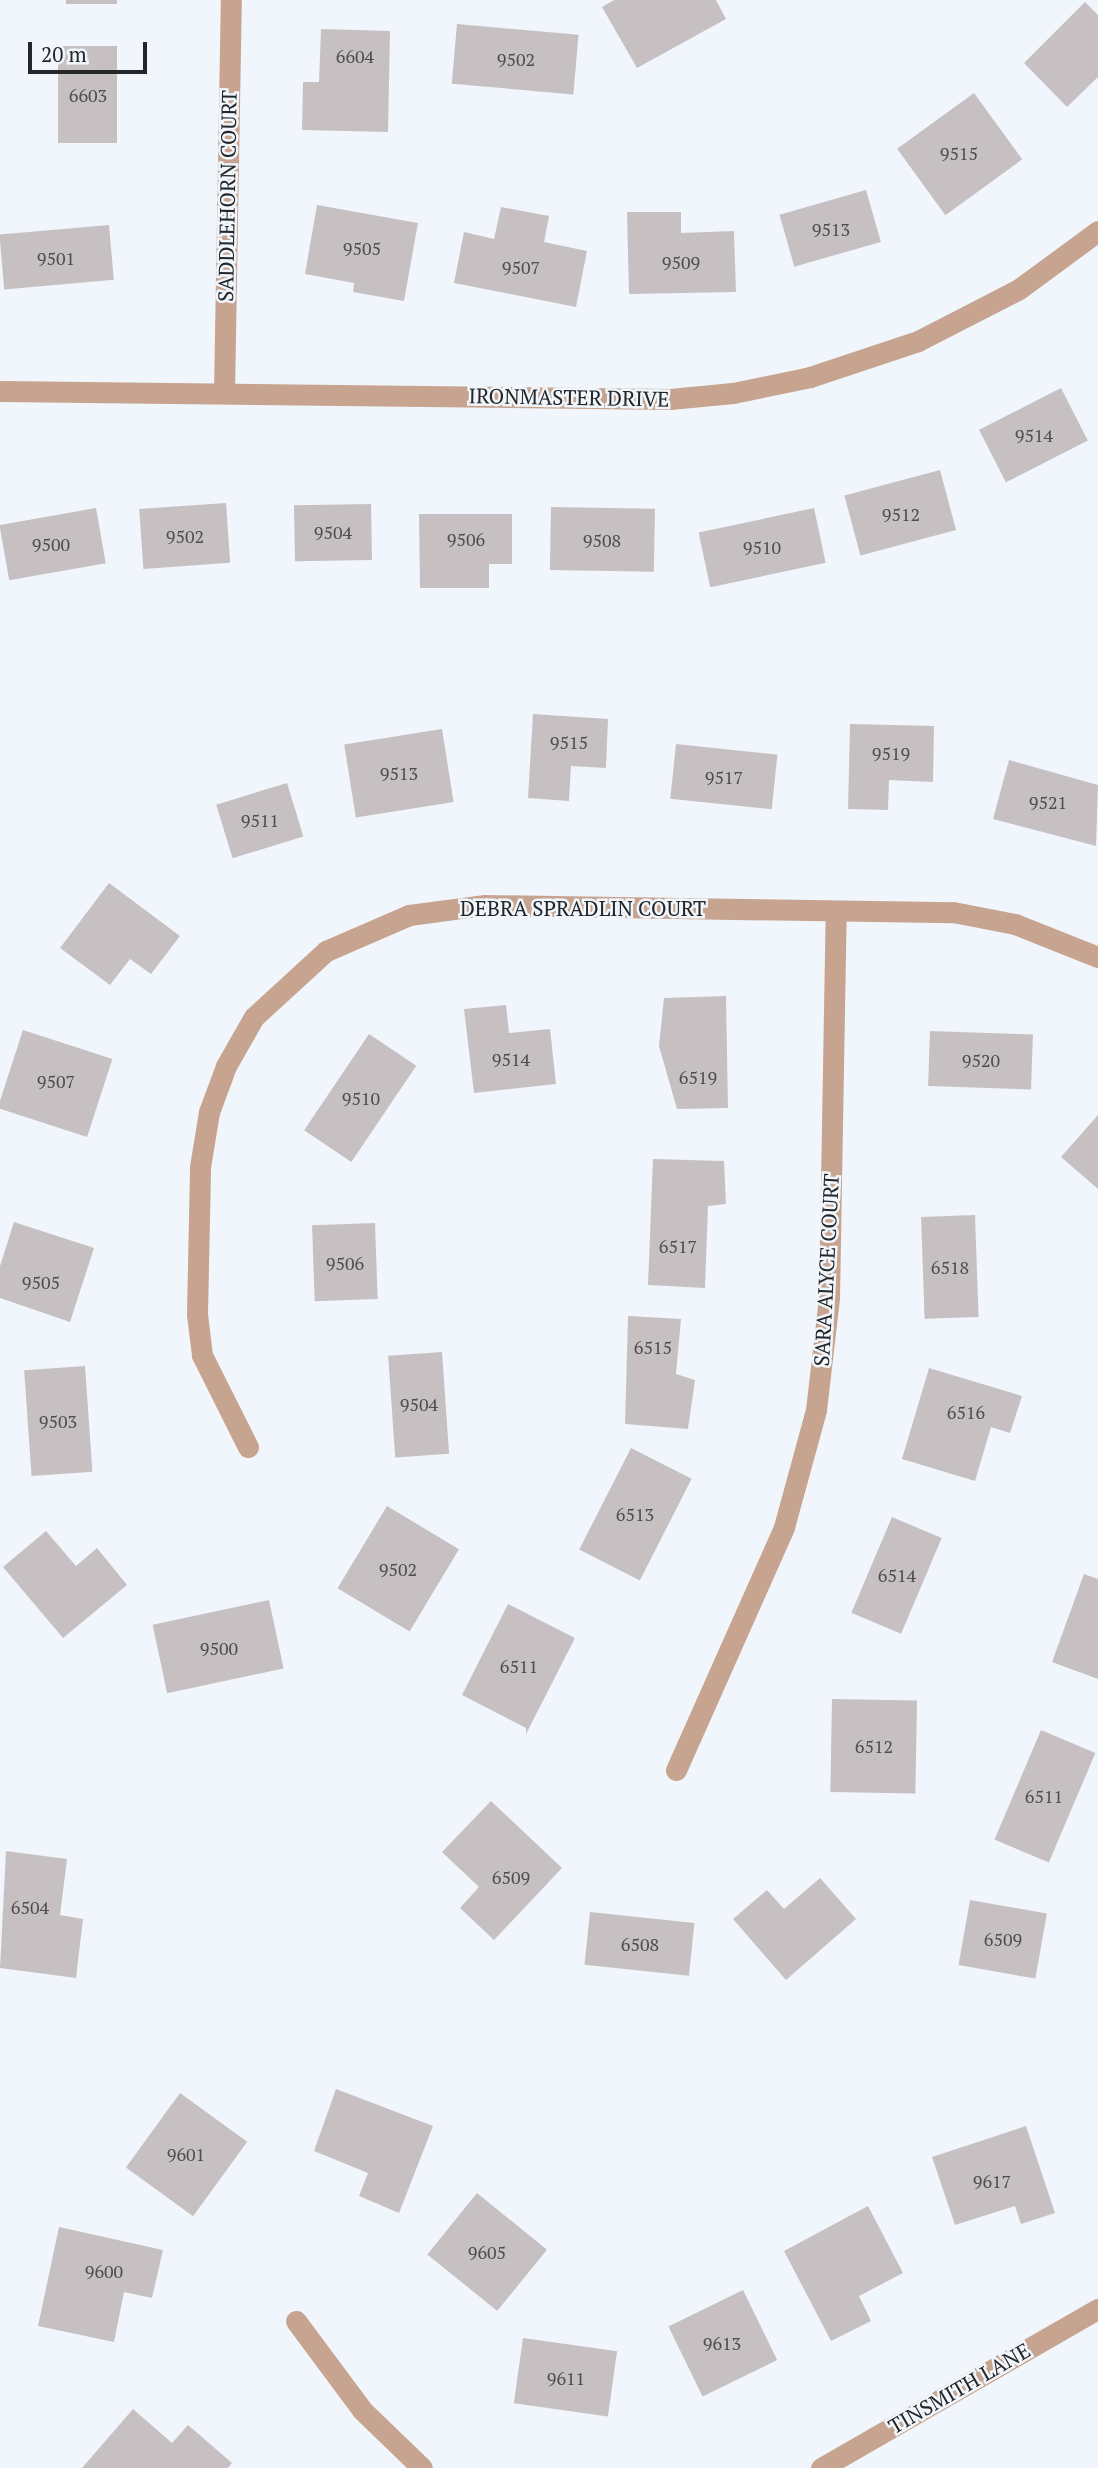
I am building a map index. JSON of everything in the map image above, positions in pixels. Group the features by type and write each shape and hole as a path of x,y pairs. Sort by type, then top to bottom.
{"street":[{"name":"SADDLEHORN COURT","path":"224,392 231,0"},
{"name":"IRONMASTER DRIVE","path":"0,391 670,399 733,393 810,377 918,341 1019,289 1098,231"},
{"name":"DEBRA SPRADLIN COURT","path":"248,1447 202,1355 197,1314 200,1167 209,1112 226,1066 254,1017 288,981 326,951 383,923 450,907 953,912 1016,924 1098,957"},
{"name":"SARA ALYCE COURT","path":"676,1770 784,1527 816,1410 829,1297 836,911"},
{"name":"TINSMITH LANE","path":"821,2468 1098,2309"},
{"path":"296,2321 362,2410 422,2468"}],"building":[{"path":"66,0 117,0 117,4 66,4"},
{"path":"614,0 716,0 726,19 637,68 602,7"},
{"path":"1085,2 1098,15 1098,77 1067,107 1024,63"},
{"path":"457,24 579,35 573,94 452,84"},
{"path":"321,29 390,31 388,132 302,130 303,82 319,82"},
{"path":"58,46 117,46 117,143 58,143"},
{"path":"974,93 1022,159 945,215 897,149"},
{"path":"866,190 881,242 794,267 779,215"},
{"path":"317,205 418,223 404,301 353,292 354,283 305,274"},
{"path":"501,207 549,216 544,242 587,251 576,307 454,283 464,232 494,239"},
{"path":"627,212 681,212 681,233 734,231 736,292 629,294"},
{"path":"109,225 114,280 4,289 0,235"},
{"path":"1061,388 1088,441 1006,482 979,430"},
{"path":"940,470 956,530 860,556 844,496"},
{"path":"226,503 230,563 143,569 139,509"},
{"path":"371,504 372,560 295,561 294,505"},
{"path":"551,507 655,509 654,572 550,570"},
{"path":"96,508 106,563 9,580 0,525"},
{"path":"814,508 826,563 710,587 699,533"},
{"path":"419,514 512,514 512,564 489,564 489,588 420,588"},
{"path":"533,714 608,719 606,768 571,766 569,801 528,798"},
{"path":"850,724 934,726 933,782 889,780 888,810 848,809"},
{"path":"442,729 454,802 356,818 344,744"},
{"path":"676,744 777,755 772,809 670,799"},
{"path":"1009,760 1098,785 1096,846 993,819"},
{"path":"287,783 303,837 233,858 216,805"},
{"path":"109,883 180,936 151,974 130,959 110,985 60,948"},
{"path":"726,996 728,1108 677,1109 659,1046 664,998"},
{"path":"506,1005 509,1033 550,1029 556,1084 474,1093 464,1009"},
{"path":"23,1030 112,1059 87,1137 0,1109 0,1101"},
{"path":"930,1031 1033,1035 1031,1090 928,1086"},
{"path":"369,1034 416,1066 351,1162 304,1130"},
{"path":"1098,1115 1098,1189 1061,1157"},
{"path":"653,1159 724,1161 726,1204 708,1206 705,1288 648,1285"},
{"path":"975,1215 979,1317 925,1319 921,1217"},
{"path":"14,1222 94,1248 70,1322 0,1298 0,1266"},
{"path":"375,1223 378,1299 315,1301 312,1225"},
{"path":"628,1316 681,1319 676,1374 695,1380 688,1429 625,1424"},
{"path":"442,1352 449,1454 395,1458 388,1356"},
{"path":"85,1366 92,1472 32,1476 24,1370"},
{"path":"929,1368 1022,1396 1010,1433 991,1427 975,1481 902,1459"},
{"path":"631,1448 692,1479 640,1580 579,1550"},
{"path":"387,1506 459,1549 410,1632 338,1588"},
{"path":"892,1517 942,1538 901,1634 851,1613"},
{"path":"46,1531 76,1566 97,1548 127,1585 63,1638 3,1567"},
{"path":"1084,1574 1098,1579 1098,1679 1052,1662"},
{"path":"269,1600 284,1668 167,1693 153,1625"},
{"path":"508,1604 575,1638 526,1734 526,1728 462,1695"},
{"path":"832,1699 917,1700 915,1793 830,1792"},
{"path":"1041,1730 1095,1753 1049,1863 995,1840"},
{"path":"491,1801 562,1868 494,1940 460,1908 479,1887 442,1852"},
{"path":"6,1851 67,1859 60,1915 83,1919 76,1978 0,1968"},
{"path":"820,1878 856,1919 786,1980 733,1919 767,1890 784,1909"},
{"path":"970,1900 1047,1914 1035,1979 959,1965"},
{"path":"590,1912 694,1923 689,1976 584,1965"},
{"path":"336,2089 433,2126 399,2213 359,2196 368,2173 314,2151"},
{"path":"180,2093 247,2142 193,2216 126,2167"},
{"path":"1026,2126 1055,2213 1021,2224 1015,2206 955,2225 932,2157"},
{"path":"477,2193 547,2250 497,2311 427,2254"},
{"path":"868,2206 903,2273 859,2296 871,2321 831,2341 784,2251"},
{"path":"59,2227 163,2250 152,2298 124,2292 114,2342 38,2326"},
{"path":"743,2290 777,2360 703,2396 668,2326"},
{"path":"523,2338 617,2351 608,2417 514,2403"},
{"path":"133,2409 172,2443 188,2425 232,2463 228,2468 82,2468"}]}
